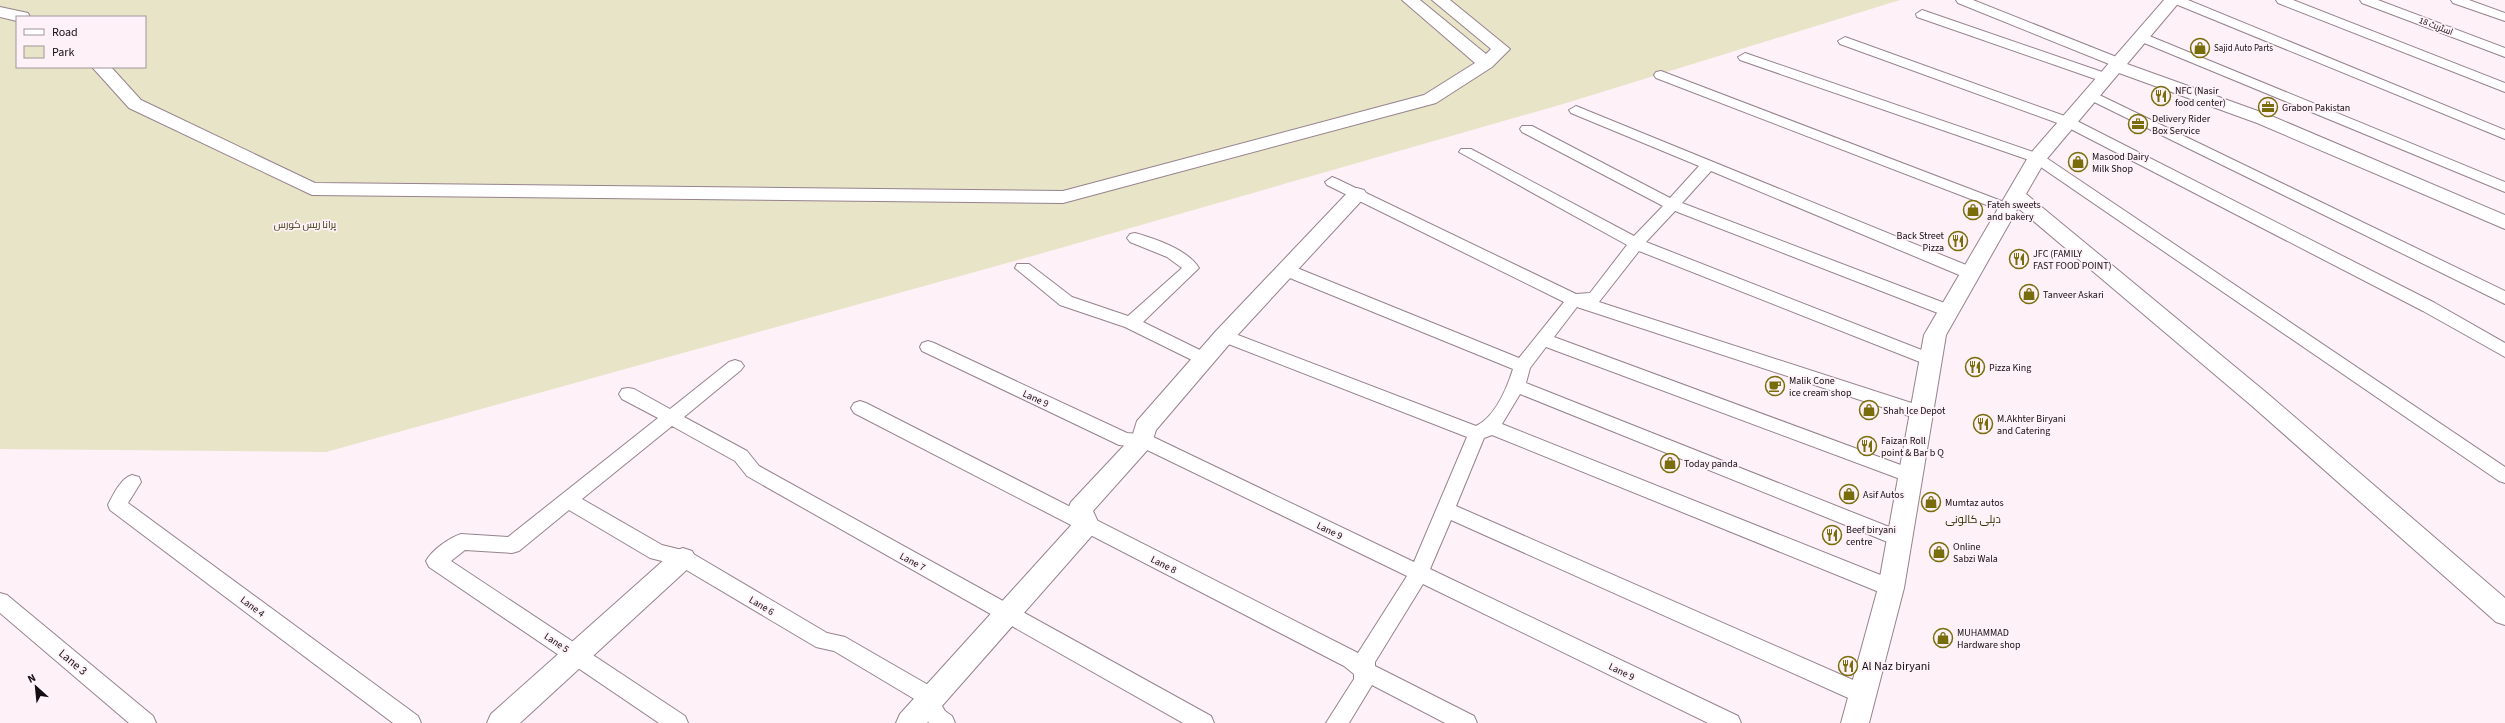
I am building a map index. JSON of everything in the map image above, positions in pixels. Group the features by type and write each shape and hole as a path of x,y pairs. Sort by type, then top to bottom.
{"street":[{"path":"1410,0 1486,63"},
{"path":"102,68 135,104 312,189 1063,197 1430,99 1486,63 1501,49 1440,0"},
{"path":"1856,723 1862,694 1891,588 1935,335 2037,158 2173,0"},
{"path":"0,12 18,16"},
{"path":"2113,69 2263,119 2505,223"},
{"path":"910,723 1009,614 1087,524 1080,509 1143,440 1144,428 1224,336 1357,194"},
{"path":"2011,202 2260,400 2505,614"},
{"path":"501,723 683,558"}],"lane":[{"path":"1962,0 2113,69"},
{"path":"2177,0 2505,135"},
{"path":"2282,0 2505,88"},
{"name":"اسٹریٹ 18","path":"2367,0 2505,52"},
{"path":"2457,0 2505,18"},
{"path":"1922,14 2113,69"},
{"path":"2142,37 2505,187"},
{"path":"1845,42 2068,122 2429,307 2505,351"},
{"path":"1745,57 2037,158 2505,476"},
{"path":"1661,75 2011,202"},
{"path":"2091,95 2505,298"},
{"path":"1576,110 1970,273"},
{"path":"1527,129 1673,205 1949,311"},
{"path":"1466,152 1636,244 1931,360"},
{"path":"1337,723 1364,681 1365,660 1419,573 1484,430 1516,386 1522,366 1574,300 1595,298 1636,244 1709,165"},
{"path":"1332,182 1574,300 1921,413"},
{"path":"1131,323 1191,268 1169,253 1135,238"},
{"path":"1023,268 1066,301 1131,323 1204,359"},
{"path":"1286,270 1522,366"},
{"path":"1224,336 1484,430 1891,588"},
{"path":"1544,340 1911,476"},
{"name":"Lane 9","path":"928,347 1125,440 1143,440 1730,723"},
{"path":"567,500 735,366"},
{"path":"1516,386 1900,539"},
{"name":"Lane 7","path":"628,394 741,456 753,471 1203,723"},
{"name":"Lane 8","path":"860,408 1351,660 1365,671 1466,723"},
{"name":"Lane 4","path":"132,482 117,505 410,723"},
{"name":"Lane 6","path":"567,500 657,552 683,558 823,641 838,643 923,693 936,718 944,723"},
{"name":"Lane 5","path":"567,500 512,545 461,542 436,561 678,723"},
{"path":"1447,510 1862,694"},
{"name":"Lane 3","path":"0,601 145,723"}],"green space":[{"name":"پرانا ریس کورس","path":"0,0 1900,0 1563,104 1036,255 326,452 0,449"}],"place":[{"name":"Sajid Auto Parts","path":"2200,48"},
{"name":"NFC (Nasir food center)","path":"2161,96"},
{"name":"Grabon Pakistan","path":"2268,107"},
{"name":"Delivery Rider Box Service","path":"2138,124"},
{"name":"Masood Dairy Milk Shop","path":"2078,162"},
{"name":"Fateh sweets and bakery","path":"1973,210"},
{"name":"Back Street Pizza","path":"1958,241"},
{"name":"JFC (FAMILY FAST FOOD POINT)","path":"2019,259"},
{"name":"Tanveer Askari","path":"2029,294"},
{"name":"Pizza King","path":"1975,367"},
{"name":"Malik Cone ice cream shop","path":"1775,386"},
{"name":"Shah Ice Depot","path":"1869,410"},
{"name":"M.Akhter Biryani and Catering","path":"1983,424"},
{"name":"Faizan Roll point & Bar b Q","path":"1867,446"},
{"name":"Today panda","path":"1670,463"},
{"name":"Asif Autos","path":"1849,494"},
{"name":"Mumtaz autos","path":"1931,502"},
{"name":"Beef biryani centre","path":"1832,535"},
{"name":"Online Sabzi Wala","path":"1939,552"},
{"name":"MUHAMMAD Hardware shop","path":"1943,638"},
{"name":"Al Naz biryani","path":"1848,666"}],"district":[{"name":"دہلی کالونی","path":"1973,519"}]}
